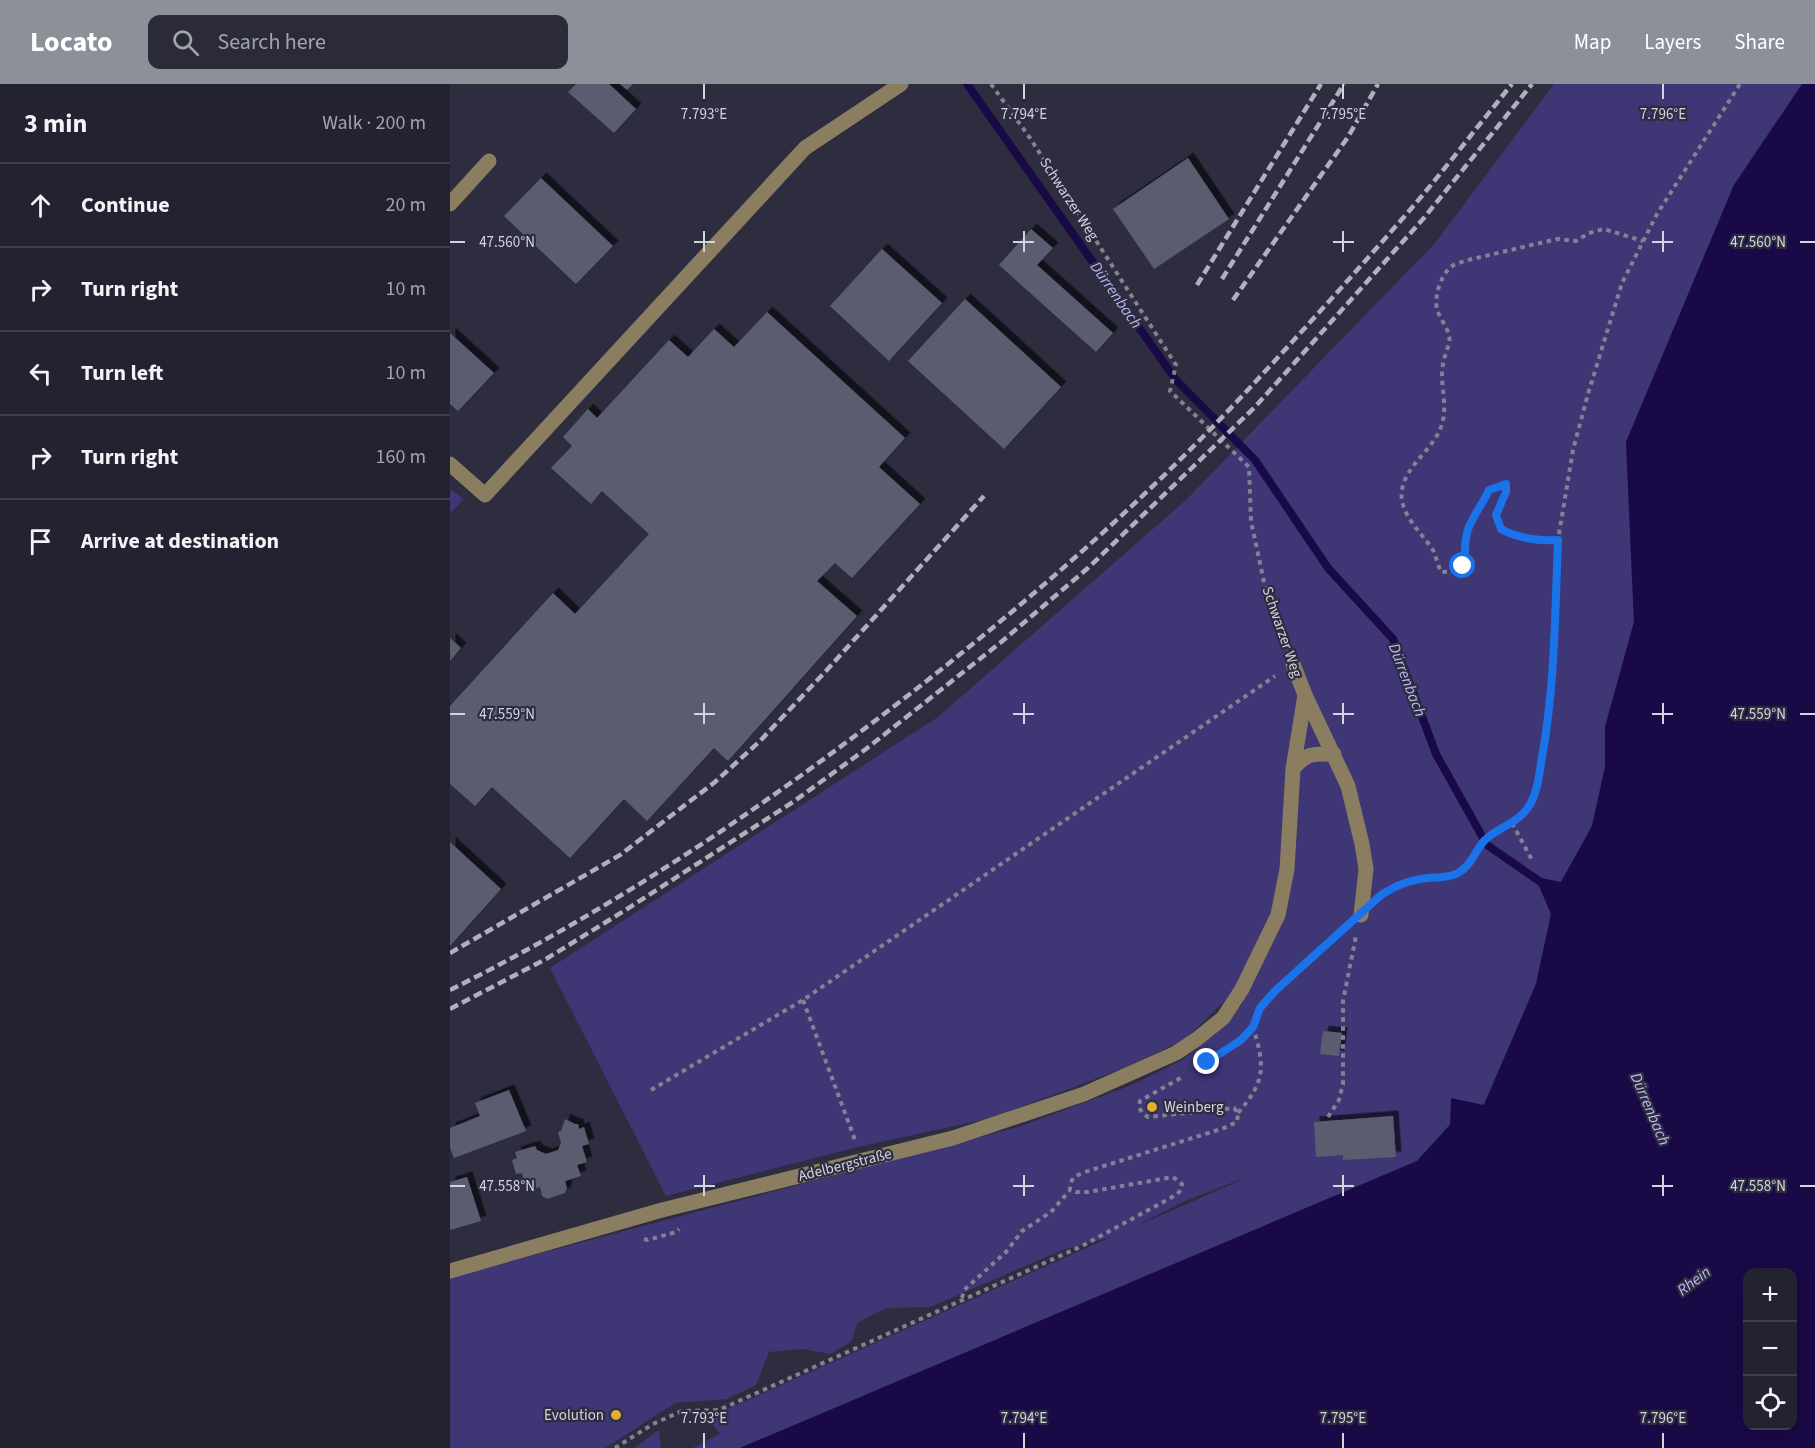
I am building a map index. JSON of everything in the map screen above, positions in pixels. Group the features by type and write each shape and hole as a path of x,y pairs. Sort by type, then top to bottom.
{"street":[{"path":"450,464 485,495 805,148 901,84"},
{"path":"450,204 489,161"},
{"name":"Schwarzer Weg","path":"1293,664 1305,695 1348,786 1366,869 1362,908"},
{"name":"Schwarzer Weg","path":"1223,1018 1242,990 1278,915 1287,869 1293,769 1305,695"},
{"path":"1293,769 1302,758 1312,754 1334,754"},
{"name":"Adelbergstraße","path":"450,1271 662,1210 953,1138 1084,1094 1176,1053 1223,1018"}],"path":[{"name":"Schwarzer Weg","path":"991,84 1030,138 1176,365 1170,391 1249,467 1251,521 1268,601 1293,664"},
{"path":"962,1299 964,1290 1000,1258 1022,1231 1051,1212 1070,1190 1070,1182 1076,1175 1235,1124 1239,1118 1234,1108 1148,1117 1139,1107 1140,1101 1241,1040 1253,1027 1260,1008 1275,991 1362,908 1397,884 1420,879 1443,878 1460,872 1494,831 1510,824 1527,810 1536,792 1548,724 1558,540 1573,450 1588,394 1622,283 1657,214 1740,84"},
{"path":"1558,540 1540,541 1513,535 1501,529 1496,515 1506,492 1506,484 1489,490 1472,520 1467,531 1463,566 1458,571 1441,572 1433,551 1414,525 1403,503 1402,490 1409,473 1435,440 1442,426 1444,413 1443,360 1450,342 1445,324 1437,309 1441,280 1452,266 1464,261 1557,238 1576,241 1590,233 1604,229 1644,241"},
{"path":"651,1090 803,1000 1293,664"},
{"path":"1510,824 1532,860"},
{"path":"1328,1117 1339,1100 1343,1084 1343,1001 1362,908"},
{"path":"803,1000 863,1161"},
{"path":"1238,1113 1251,1097 1261,1072 1262,1057 1253,1027"},
{"path":"615,1448 653,1424 682,1411 718,1410 1082,1246 1176,1195 1181,1190 1182,1184 1173,1177 1088,1192 1070,1190"}],"shaded area":[{"path":"1554,84 1802,84 1734,185 1626,442 1634,622 1605,727 1605,767 1592,826 1561,882 1536,877 1551,914 1536,984 1483,1106 1450,1124 1417,1161 740,1448 693,1448 720,1434 708,1418 1111,1237 1065,1249 930,1307 887,1308 858,1322 851,1342 830,1354 802,1349 769,1352 756,1385 727,1399 675,1403 605,1448 450,1448 450,1277 1018,1127 1132,1085 1182,1060 1218,1032 1242,1004 1232,994 1184,1040 1122,1069 991,1118 858,1147 666,1196 550,968 938,717 1186,500 1436,242","holes":["1239,1181 1132,1228 1185,1201"]},
{"path":"450,489 464,499 450,514"},
{"path":"659,1430 661,1448 634,1448"}],"water":[{"name":"Rhein","path":"1802,84 1815,84 1815,1448 740,1448 1417,1161 1450,1125 1451,1098 1484,1105 1536,984 1551,914 1535,877 1561,882 1592,826 1605,767 1605,727 1634,622 1626,442 1734,185"}],"building":[{"path":"576,84 609,84 636,109 614,133 568,92"},
{"path":"620,84 633,84 627,90"},
{"path":"1188,158 1229,219 1154,269 1113,209"},
{"path":"541,178 613,246 576,284 504,216"},
{"path":"1031,229 1053,248 1037,265 1113,333 1096,352 999,265"},
{"path":"882,249 942,303 889,361 830,306"},
{"path":"965,299 1061,387 1004,449 908,361"},
{"path":"767,312 905,438 879,467 920,504 852,578 835,563 817,581 857,616 728,761 714,748 647,821 624,799 570,858 492,787 475,806 450,784 450,706 553,593 575,614 649,534 602,491 591,504 551,468 572,446 563,437 588,409 597,418 669,340 688,357 714,329 734,347"},
{"path":"450,333 494,373 458,411 450,404"},
{"path":"450,638 461,648 450,661"},
{"path":"450,842 501,889 450,946"},
{"path":"1323,1031 1342,1033 1339,1056 1320,1054"},
{"path":"509,1090 526,1131 454,1158 450,1148 450,1128 480,1116 475,1103"},
{"path":"1393,1116 1396,1157 1343,1160 1343,1155 1316,1157 1314,1122"},
{"path":"565,1119 578,1124 579,1129 584,1127 589,1144 582,1146 587,1162 577,1165 581,1176 565,1181 567,1188 565,1193 547,1199 542,1196 540,1187 530,1190 526,1188 522,1173 516,1174 512,1160 517,1158 515,1152 535,1146 537,1150 546,1154 558,1150 561,1143 558,1132 561,1131"},
{"path":"467,1177 481,1221 450,1230 450,1182"}],"waterway":[{"name":"Dürrenbach","path":"967,84 1176,380 1255,460 1328,568 1393,639 1436,754 1487,845 1542,883"}],"railway":[{"path":"1197,285 1321,84"},
{"path":"1222,279 1344,84"},
{"path":"1233,300 1348,137 1378,84"},
{"path":"450,990 575,923 635,887 754,809 868,726 1008,615 1090,544 1207,433 1328,303 1410,210 1512,84"},
{"path":"450,1009 546,959 793,802 866,749 1000,643 1088,568 1255,407 1423,219 1532,84"},
{"path":"450,953 620,855 715,782 760,741 825,672 984,496"}],"place":[{"name":"Weinberg","path":"1152,1107"},
{"name":"Evolution","path":"616,1415"}],"route":[{"path":"1207,1062 1241,1040 1253,1027 1260,1008 1275,991 1381,895 1397,884 1411,880 1443,878 1460,872 1494,831 1512,823 1527,810 1536,792 1548,724 1558,540 1540,541 1513,535 1501,529 1496,515 1506,492 1506,484 1489,490 1472,520 1467,531 1466,557 1463,566"}]}
